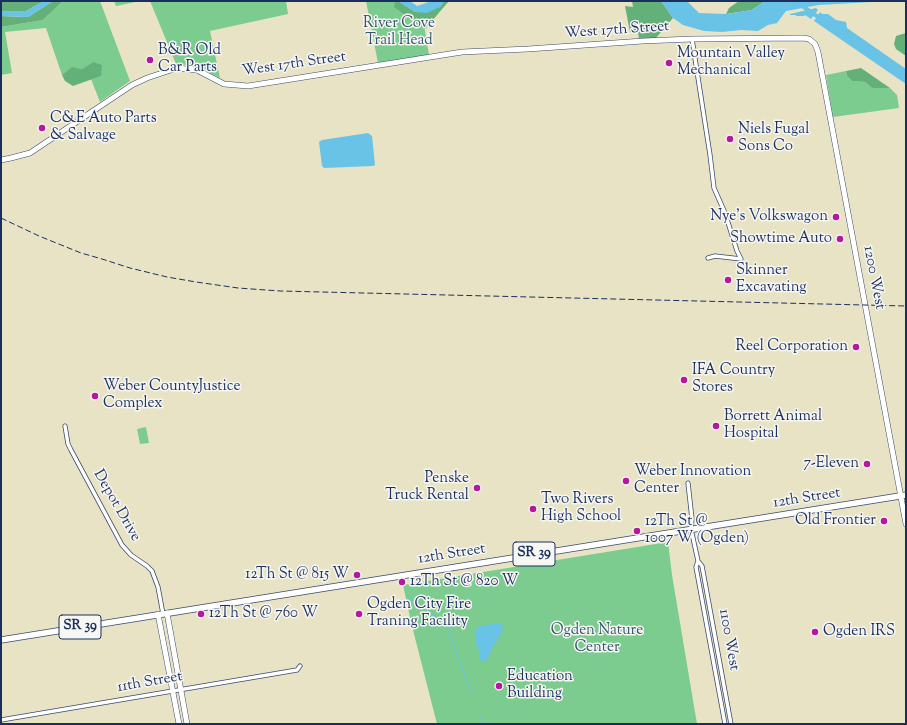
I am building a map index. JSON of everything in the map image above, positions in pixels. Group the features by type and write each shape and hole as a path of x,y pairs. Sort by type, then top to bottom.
{"main road":[{"name":"12th Street","path":"1,640 903,496"}],"street":[{"name":"West 17th Street","path":"1,160 30,153 132,85 147,78 177,68 197,70 224,84 248,86 462,52 692,39 803,38 809,40"},
{"path":"692,39 714,188 725,213 741,259 714,256 708,258"},
{"name":"1200 West","path":"809,40 815,44 818,52 903,496 906,524"},
{"path":"728,257 737,251"},
{"name":"Depot Drive","path":"65,426 68,444 122,545 131,555 152,571 158,587 187,724"},
{"name":"1100 West","path":"688,483 692,518 691,529 698,561 702,566 730,724"},
{"name":"1100 West","path":"698,561 696,567 725,724"},
{"path":"698,578 704,577"},
{"name":"Depot Drive","path":"163,614 179,724"},
{"name":"11th Street","path":"1,720 297,670 300,666"}],"green space":[{"path":"1,1 44,1 26,11 1,11"},
{"path":"53,1 63,1 43,20 1,27 1,16 28,17"},
{"path":"63,1 100,1 130,81 100,102 91,79 101,76 93,62 82,69 72,68 62,75 46,28 5,32 12,73 1,75 1,27 43,20"},
{"path":"114,1 140,1 116,6"},
{"path":"150,1 286,1 288,14 210,31 220,78 196,66 176,64"},
{"name":"River Cove Trail Head","path":"366,1 398,1 415,12 422,13 429,55 378,63"},
{"path":"395,1 398,1 415,12 440,7 444,1 449,1 425,29 394,7"},
{"path":"632,1 661,1 673,18 656,38 639,39 638,32 630,32 625,6 633,7"},
{"path":"739,1 765,1 752,10 726,14 729,8"},
{"path":"906,33 906,56 896,49 894,44 896,36"},
{"path":"93,62 102,65 101,76 73,86 65,81 62,75 72,67 82,69"},
{"path":"861,68 890,88 872,88 865,82 852,81 847,76 846,71"},
{"path":"846,71 847,76 852,81 865,82 872,88 890,88 897,95 899,108 833,117 826,75"},
{"path":"146,427 149,443 140,444 137,429"},
{"name":"Ogden Nature Center","path":"668,542 672,575 697,724 437,724 403,585"}],"water":[{"path":"44,1 53,1 28,17 1,16 1,11 26,11"},
{"path":"398,1 410,1 417,6 432,1 444,1 440,7 427,13 415,12"},
{"path":"661,1 687,1 699,13 726,14 752,10 765,1 890,1 819,5 786,11 777,23 768,25 758,31 741,30 722,32 704,31 683,25 673,18"},
{"path":"816,8 818,10 811,19 805,15 790,15 790,14"},
{"path":"820,12 822,14 828,14 836,20 846,22 847,28 906,69 906,84 814,21"},
{"path":"368,133 372,136 375,165 324,168 322,166 319,142 322,140"},
{"path":"502,624 503,630 492,648 487,660 482,662 476,643 476,629 479,626"}],"waterway":[{"path":"795,1 821,19"},
{"path":"407,596 429,612 447,628 471,692"},
{"path":"479,714 483,724"}],"railway":[{"path":"1,218 39,236 81,253 130,268 167,277 238,288 280,291 906,306"}],"place":[{"name":"B&R Old Car Parts","path":"150,60"},
{"name":"Mountain Valley Mechanical","path":"669,63"},
{"name":"C&E Auto Parts & Salvage","path":"42,128"},
{"name":"Niels Fugal Sons Co","path":"730,139"},
{"name":"Nye's Volkswagon","path":"836,217"},
{"name":"Showtime Auto","path":"840,239"},
{"name":"Skinner Excavating","path":"728,280"},
{"name":"Reel Corporation","path":"856,347"},
{"name":"IFA Country Stores","path":"684,380"},
{"name":"Weber CountyJustice Complex","path":"95,396"},
{"name":"Borrett Animal Hospital","path":"716,426"},
{"name":"7-Eleven","path":"867,464"},
{"name":"Weber Innovation Center","path":"626,481"},
{"name":"Penske Truck Rental","path":"477,488"},
{"name":"Two Rivers High School","path":"533,509"},
{"name":"Old Frontier","path":"884,521"},
{"name":"12Th St @ 1007 W (Ogden)","path":"637,531"},
{"name":"12Th St @ 815 W","path":"357,575"},
{"name":"12Th St @ 820 W","path":"402,582"},
{"name":"12Th St @ 760 W","path":"201,614"},
{"name":"Ogden City Fire Traning Facility","path":"359,614"},
{"name":"Ogden IRS","path":"815,632"},
{"name":"Education Building","path":"499,686"}]}
